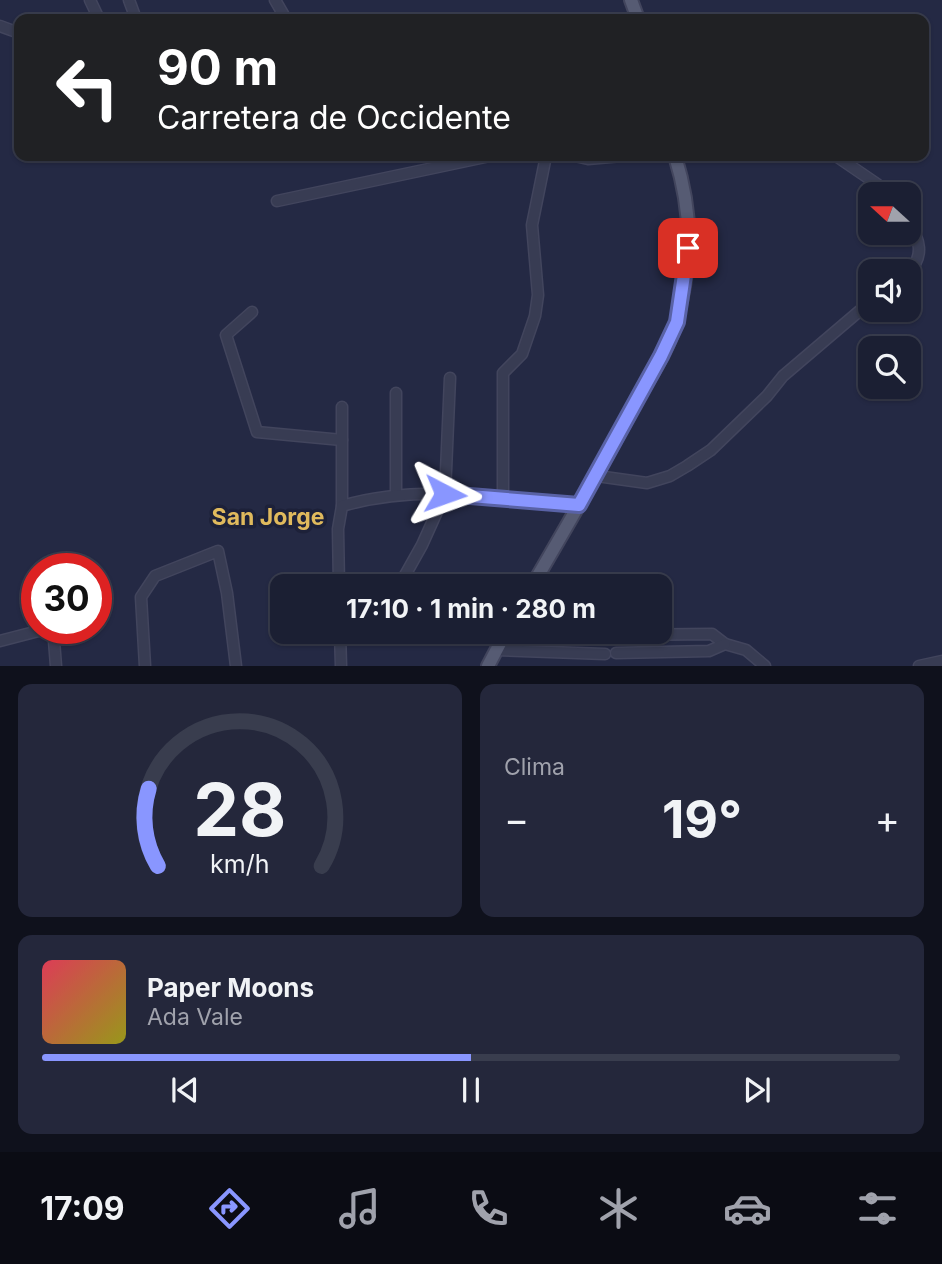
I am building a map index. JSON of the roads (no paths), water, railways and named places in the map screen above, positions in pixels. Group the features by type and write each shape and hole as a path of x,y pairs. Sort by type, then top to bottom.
{"main road":[{"path":"539,574 597,476 677,322 687,267 690,229 685,190 677,161"},
{"path":"488,666 499,644"}],"street":[{"path":"277,201 466,161"},
{"path":"503,498 503,373 522,354 535,316 538,295 532,225 544,161"},
{"path":"844,161 873,182"},
{"path":"252,312 226,335 257,432 342,440"},
{"path":"597,476 647,483 687,466 711,450 783,376 858,312"},
{"path":"406,574 445,494 450,379"},
{"path":"396,494 397,393"},
{"path":"340,574 338,529 342,506 342,407"},
{"path":"342,506 396,494 445,494 579,505"},
{"path":"145,666 141,597 155,576 218,551 228,593 236,666"},
{"path":"672,635 712,634 725,644 746,650 765,666"},
{"path":"0,642 21,636"},
{"path":"53,644 55,666"},
{"path":"340,644 341,666"},
{"path":"496,650 611,653 709,651 725,644"},
{"path":"919,666 942,661"}],"district":[{"name":"San Jorge","path":"268,517"}]}
